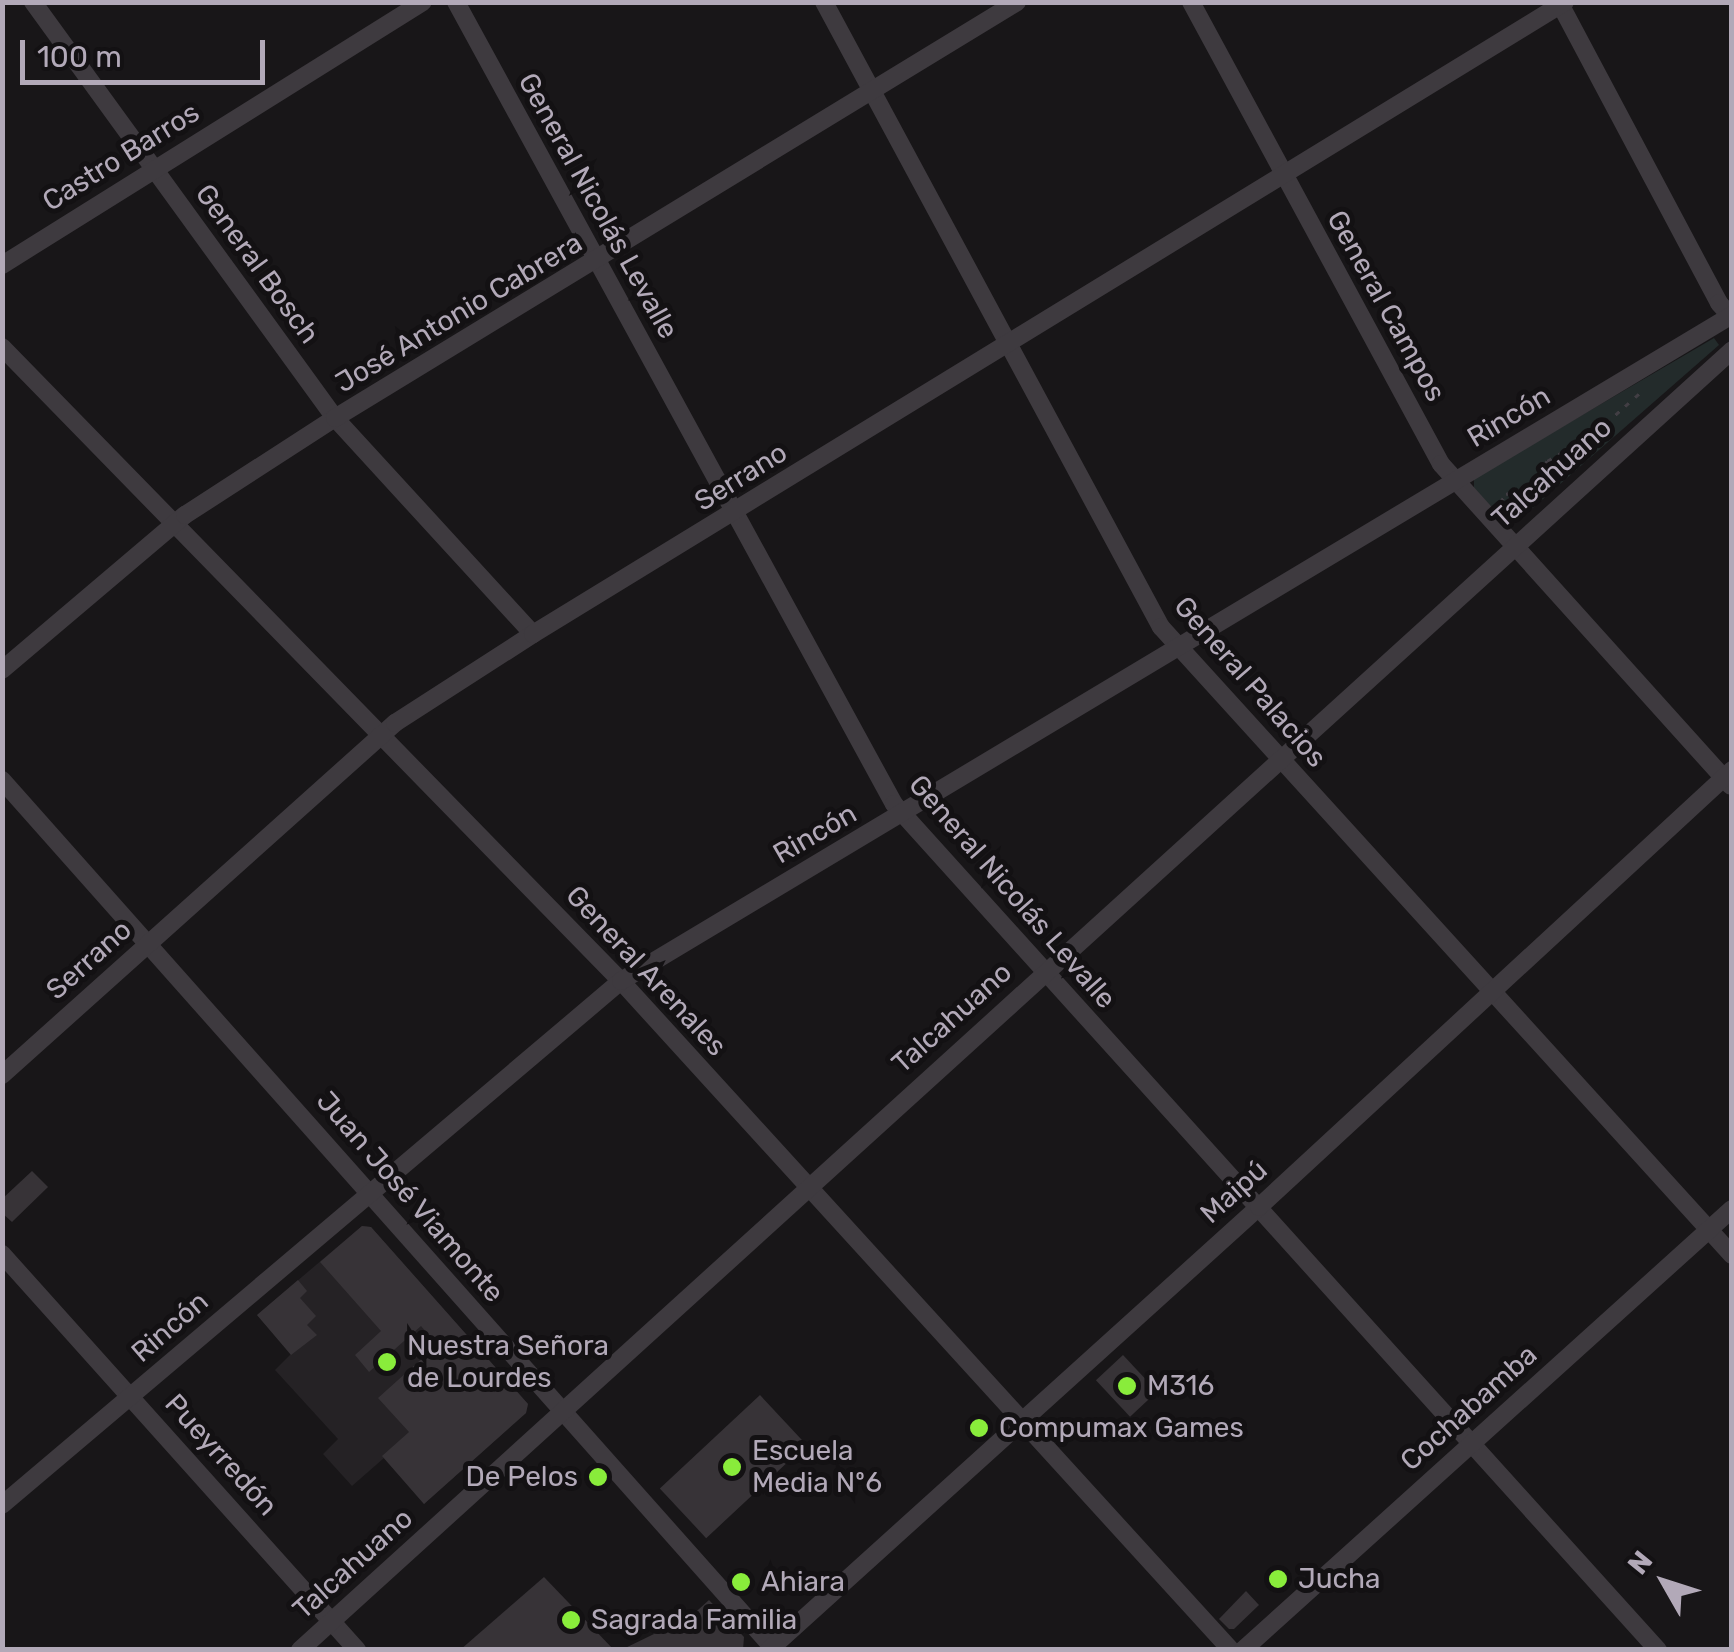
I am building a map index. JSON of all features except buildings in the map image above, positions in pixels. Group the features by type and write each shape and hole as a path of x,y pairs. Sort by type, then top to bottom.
{"street":[{"name":"General Bosch","path":"33,2 335,418 533,634"},
{"name":"Castro Barros","path":"2,265 423,2"},
{"name":"General Nicolás Levalle","path":"456,2 902,815 1658,1650"},
{"name":"General Palacios","path":"824,2 1161,627 1732,1255"},
{"name":"José Antonio Cabrera","path":"2,670 176,523 335,418 597,262 1017,2"},
{"name":"General Campos","path":"1191,2 1455,482 1729,778"},
{"name":"Serrano","path":"2,1074 381,734 533,634 735,514 1282,173 1562,4"},
{"path":"1562,4 1731,316"},
{"name":"Rincón","path":"2,1505 621,981 1731,316"},
{"name":"General Arenales","path":"2,347 621,981 1231,1650"},
{"name":"Talcahuano","path":"300,1650 1512,545 1732,350"},
{"name":"Maipú","path":"772,1648 1489,992 1729,778"},
{"name":"Juan José Viamonte","path":"2,780 772,1648"},
{"name":"Cochabamba","path":"1242,1650 1732,1208"},
{"name":"Pueyrredón","path":"2,1254 357,1650"}],"path":[{"path":"1492,522 1506,494 1530,487 1547,462 1596,432 1637,399 1642,386 1640,370"}],"shaded area":[{"path":"1714,338 1719,345 1519,520 1505,522 1474,488 1474,479 1481,474"},
{"name":"Nuestra Señora de Lourdes","path":"362,1226 371,1227 528,1404 526,1413 424,1504 384,1458 352,1486 323,1454 338,1439 275,1370 291,1354 257,1315"}],"place":[{"name":"Nuestra Señora de Lourdes","path":"387,1362"},
{"name":"M316","path":"1127,1386"},
{"name":"Compumax Games","path":"979,1428"},
{"name":"Escuela Media Nº6","path":"732,1467"},
{"name":"De Pelos","path":"598,1477"},
{"name":"Jucha","path":"1278,1579"},
{"name":"Ahiara","path":"741,1582"},
{"name":"Sagrada Familia","path":"571,1620"}]}
